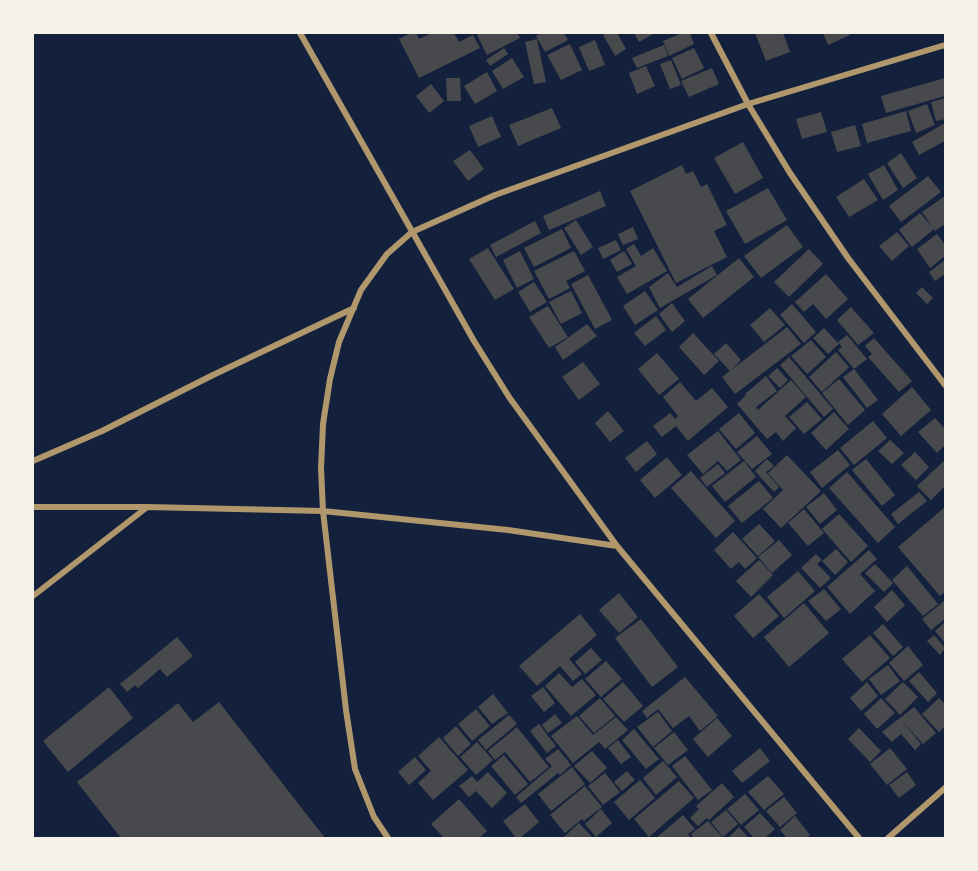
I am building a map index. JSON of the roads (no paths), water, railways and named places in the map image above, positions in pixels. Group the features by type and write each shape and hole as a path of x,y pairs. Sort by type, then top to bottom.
{"street":[{"path":"300,33 474,341 509,397 617,546 859,838"},
{"path":"711,33 748,104 790,172 848,258 945,385"},
{"path":"388,838 374,817 355,769 322,511 323,424 330,379 339,342 361,290 387,254 412,232 495,195 748,104 945,45"},
{"path":"33,461 102,432 213,375 355,307"},
{"path":"33,507 322,511 497,529 617,546"},
{"path":"33,596 147,507"},
{"path":"888,838 945,788"}]}
